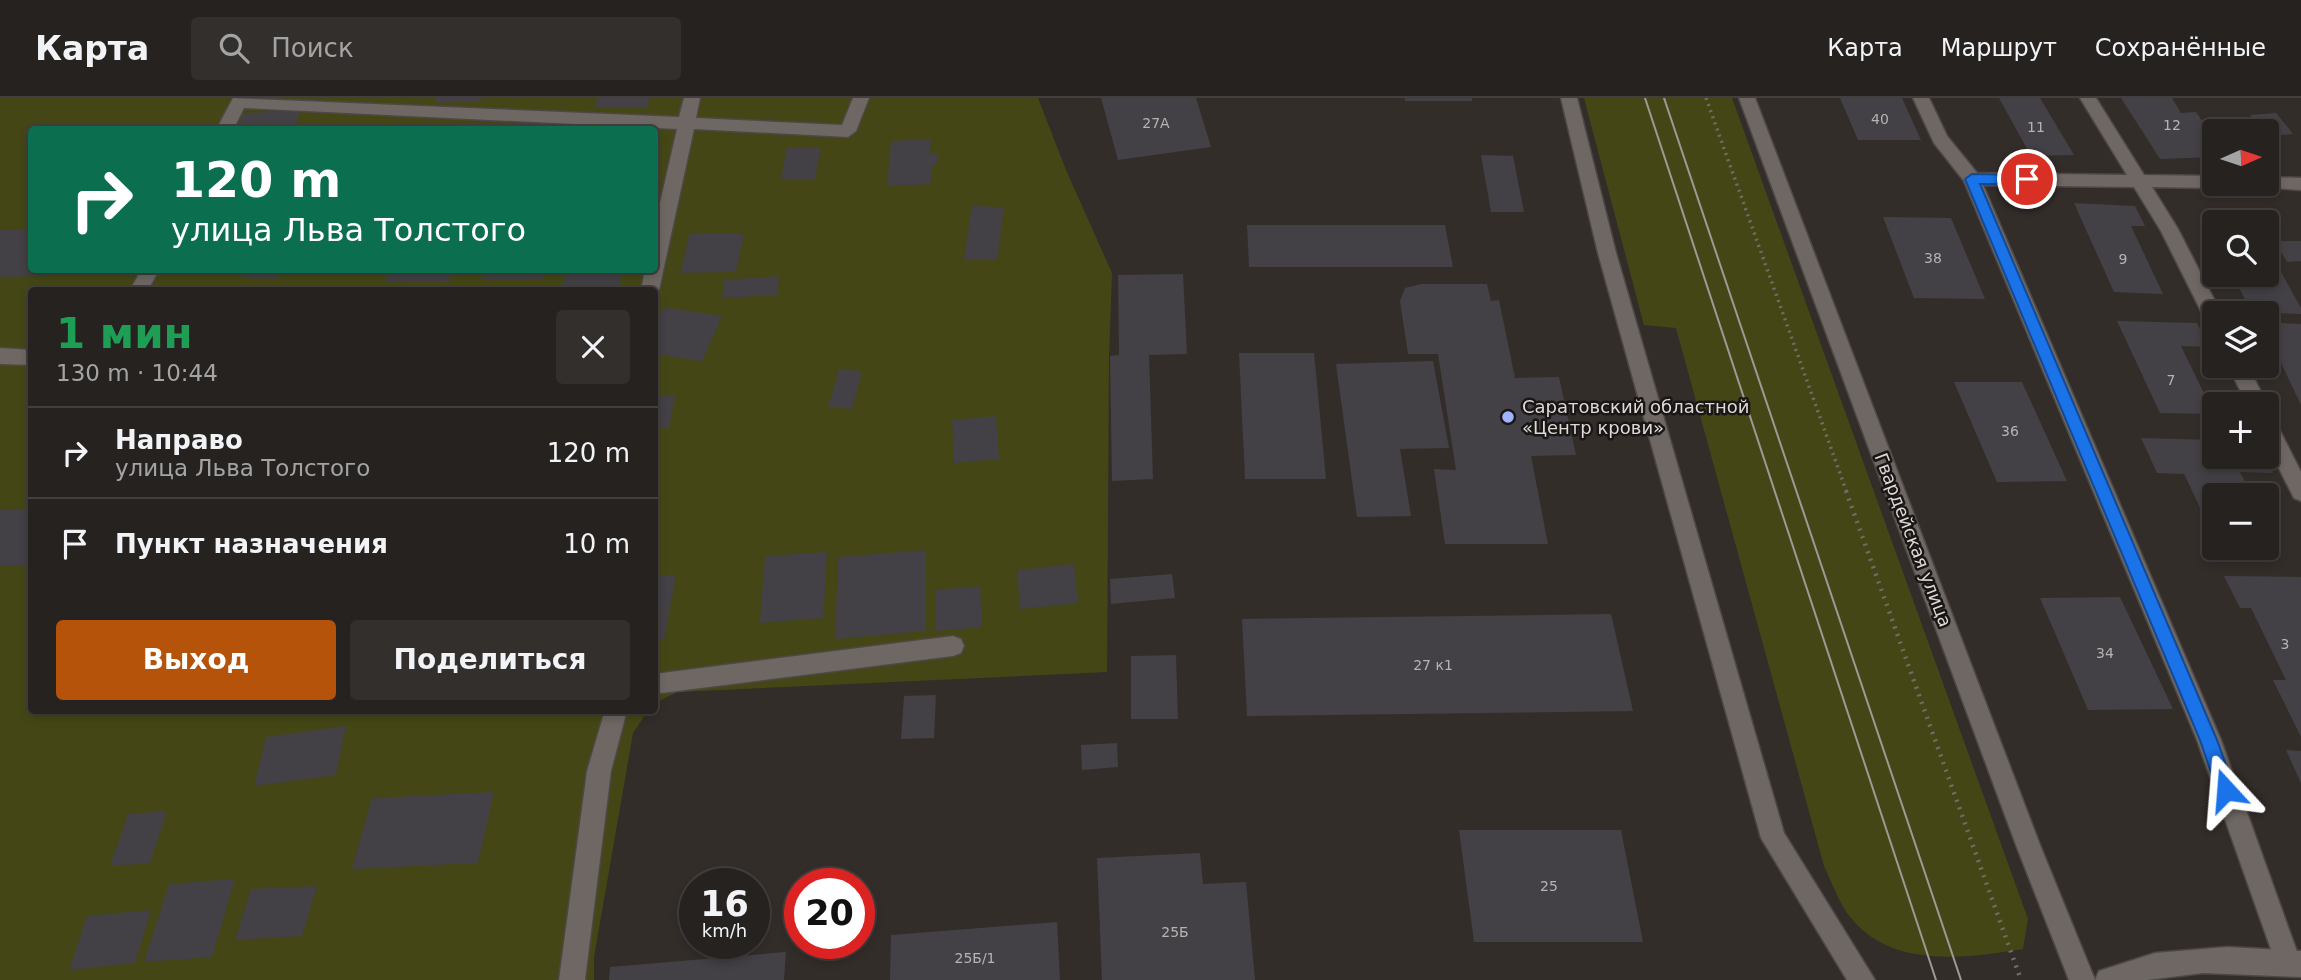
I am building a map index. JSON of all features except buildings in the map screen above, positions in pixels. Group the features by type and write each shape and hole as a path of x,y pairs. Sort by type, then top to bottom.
{"street":[{"path":"658,254 692,98"},
{"path":"227,126 240,100 848,131 861,98"},
{"path":"1569,98 1607,253 1773,838 1862,980"},
{"name":"Гвардейская улица","path":"1747,98 2014,807 2082,980"},
{"path":"1921,98 1940,139 1972,179 2209,740 2295,963 2193,959 2135,968 2108,980"},
{"path":"2088,98 2169,229 2205,301"},
{"path":"1972,179 2202,182"},
{"path":"2279,183 2301,184"},
{"path":"0,356 28,358"},
{"path":"2279,449 2301,492"},
{"path":"658,683 953,646"},
{"path":"572,980 599,771 615,714"}],"path":[{"path":"1706,98 2021,980"}],"green space":[{"path":"0,98 1038,98 1066,170 1112,273 1107,672 677,692 658,702 658,287 28,287 28,714 646,714 633,733 594,957 594,980 0,980"},
{"path":"1584,98 1732,98 2028,919 2023,949 1955,957 1909,953 1887,946 1868,934 1851,918 1839,900 1824,866 1676,328 1644,325"}],"tram line":[{"path":"1645,98 1936,980"},
{"path":"1664,98 1961,980"}],"place":[{"name":"Саратовский областной «Центр крови»","path":"1508,417"}],"route":[{"path":"2027,179 1972,179 2209,740 2226,790"}]}
